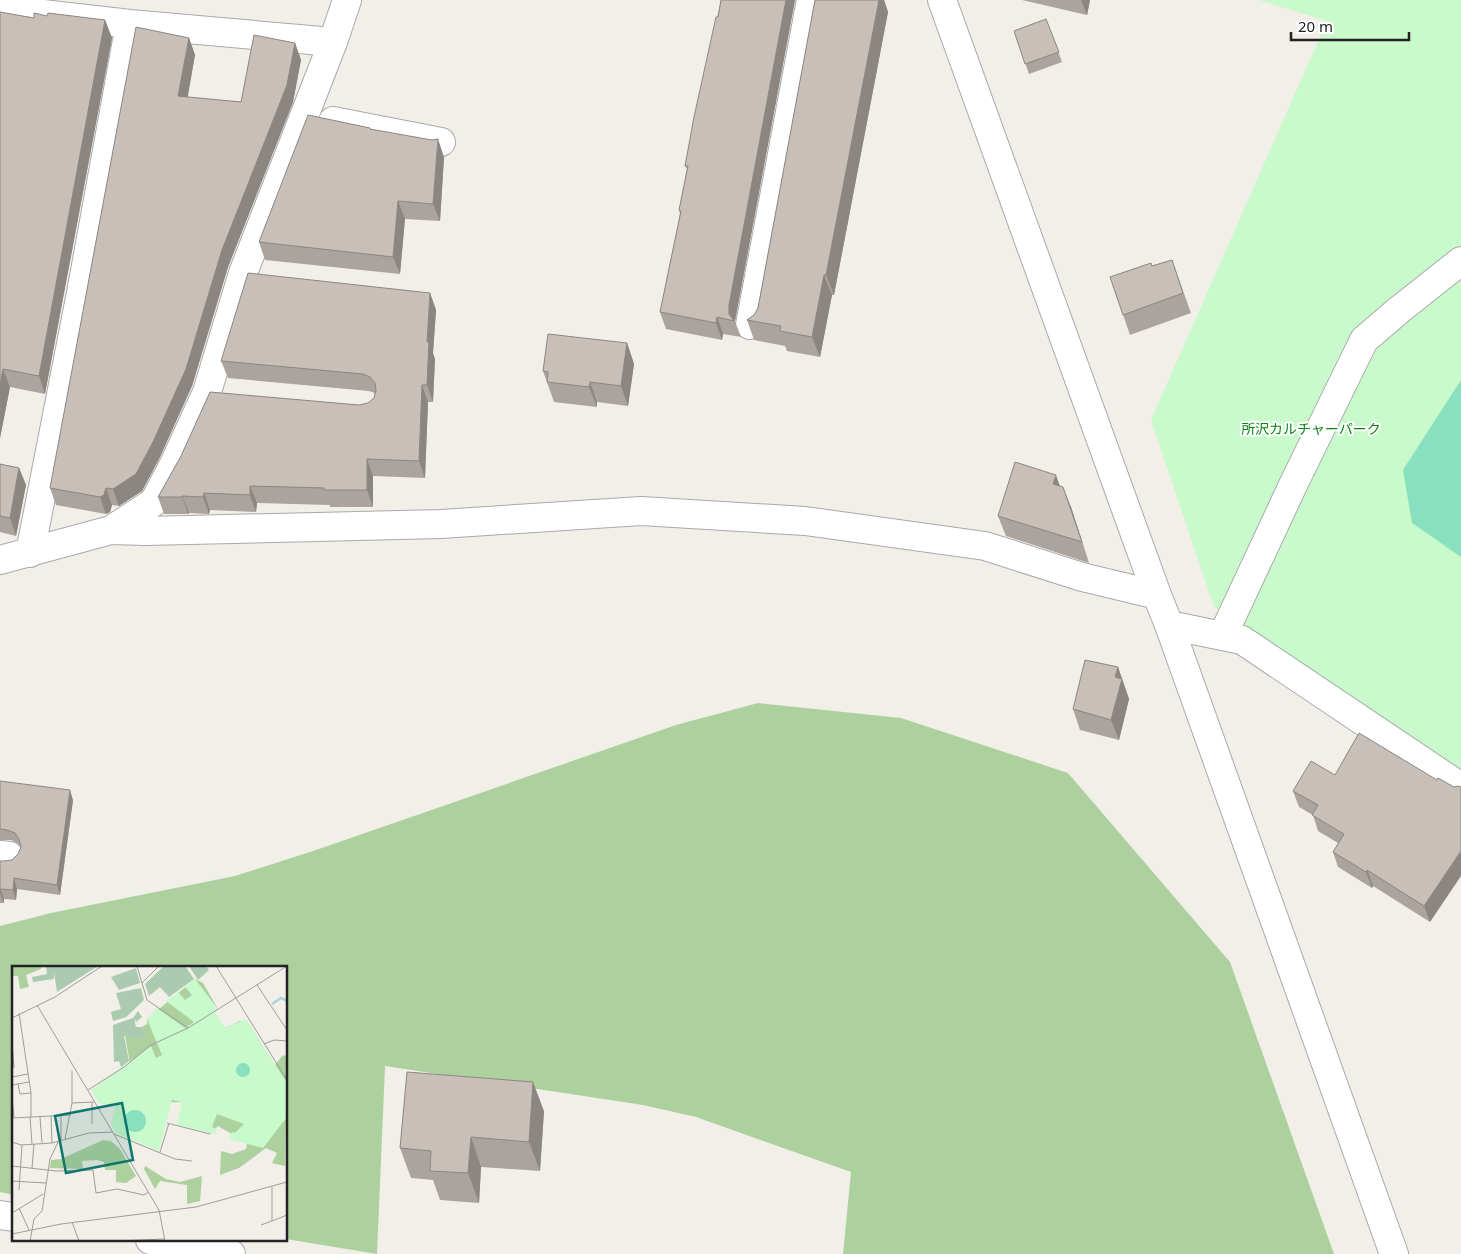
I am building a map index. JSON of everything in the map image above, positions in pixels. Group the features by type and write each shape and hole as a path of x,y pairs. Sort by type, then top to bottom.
{"street":[{"path":"0,560 111,530 154,502 207,392 243,273 333,42 347,0"},
{"path":"750,325 811,0"},
{"path":"942,0 1169,625 1394,1254"},
{"path":"0,9 130,24 333,42"},
{"path":"30,553 81,293 130,24"},
{"path":"304,115 441,142"},
{"path":"1223,635 1293,485 1364,340 1461,261"},
{"path":"243,273 272,276"},
{"path":"207,392 235,394"},
{"path":"111,530 145,531 441,524 641,511 796,520 985,546 1082,576 1157,595"},
{"path":"1169,625 1242,640 1461,787"},
{"path":"162,1242 231,1254"}],"green space":[{"name":"所沢カルチャーパーク","path":"1259,0 1461,0 1461,772 1251,629 1214,607 1151,420 1327,21"},
{"path":"1461,380 1461,557 1412,523 1403,470"},
{"path":"758,703 901,718 1068,773 1230,962 1334,1254 843,1254 851,1172 696,1117 643,1105 385,1066 377,1254 288,1239 288,966 12,966 12,1195 0,1192 0,926 51,913 235,876 316,850 676,725"}],"building":[{"path":"721,0 786,0 729,305 729,314 734,321 717,317 716,323 660,312 681,211 679,210 688,166 685,166 694,117"},
{"path":"815,0 879,0 826,275 824,275 812,337 780,331 781,326 747,320 754,315 758,308"},
{"path":"0,12 34,18 34,13 47,16 48,13 105,20 39,376 3,369 0,385"},
{"path":"1046,19 1059,52 1025,64 1014,31"},
{"path":"136,27 189,38 178,96 241,102 254,35 295,43 287,85 222,250 186,369 153,442 136,474 113,489 106,488 104,495 100,497 50,488"},
{"path":"308,115 370,129 432,140 438,139 433,204 398,201 393,257 259,242"},
{"path":"1172,260 1183,293 1123,315 1110,277 1151,263 1152,266"},
{"path":"248,273 430,293 427,385 422,385 419,461 367,459 367,490 250,486 250,495 204,493 203,497 158,497 181,456 210,392 359,405 368,403 374,398 375,383 370,377 363,374 221,361"},
{"path":"548,334 627,343 621,386 590,382 589,387 547,382 548,372 543,371"},
{"path":"1015,462 1056,475 1053,484 1063,487 1082,542 998,516"},
{"path":"0,464 19,468 10,518 0,516"},
{"path":"1085,660 1118,667 1115,677 1122,679 1111,720 1073,709"},
{"path":"1359,733 1437,780 1438,778 1454,787 1461,787 1461,851 1424,906 1367,870 1366,872 1333,852 1344,834 1312,815 1318,805 1293,791 1311,761 1335,775"},
{"path":"0,781 70,790 57,885 14,878 13,890 0,889 0,861 12,860 18,854 21,847 15,833 0,829"},
{"path":"407,1072 533,1082 529,1142 471,1137 468,1173 430,1171 431,1151 400,1148"}]}
